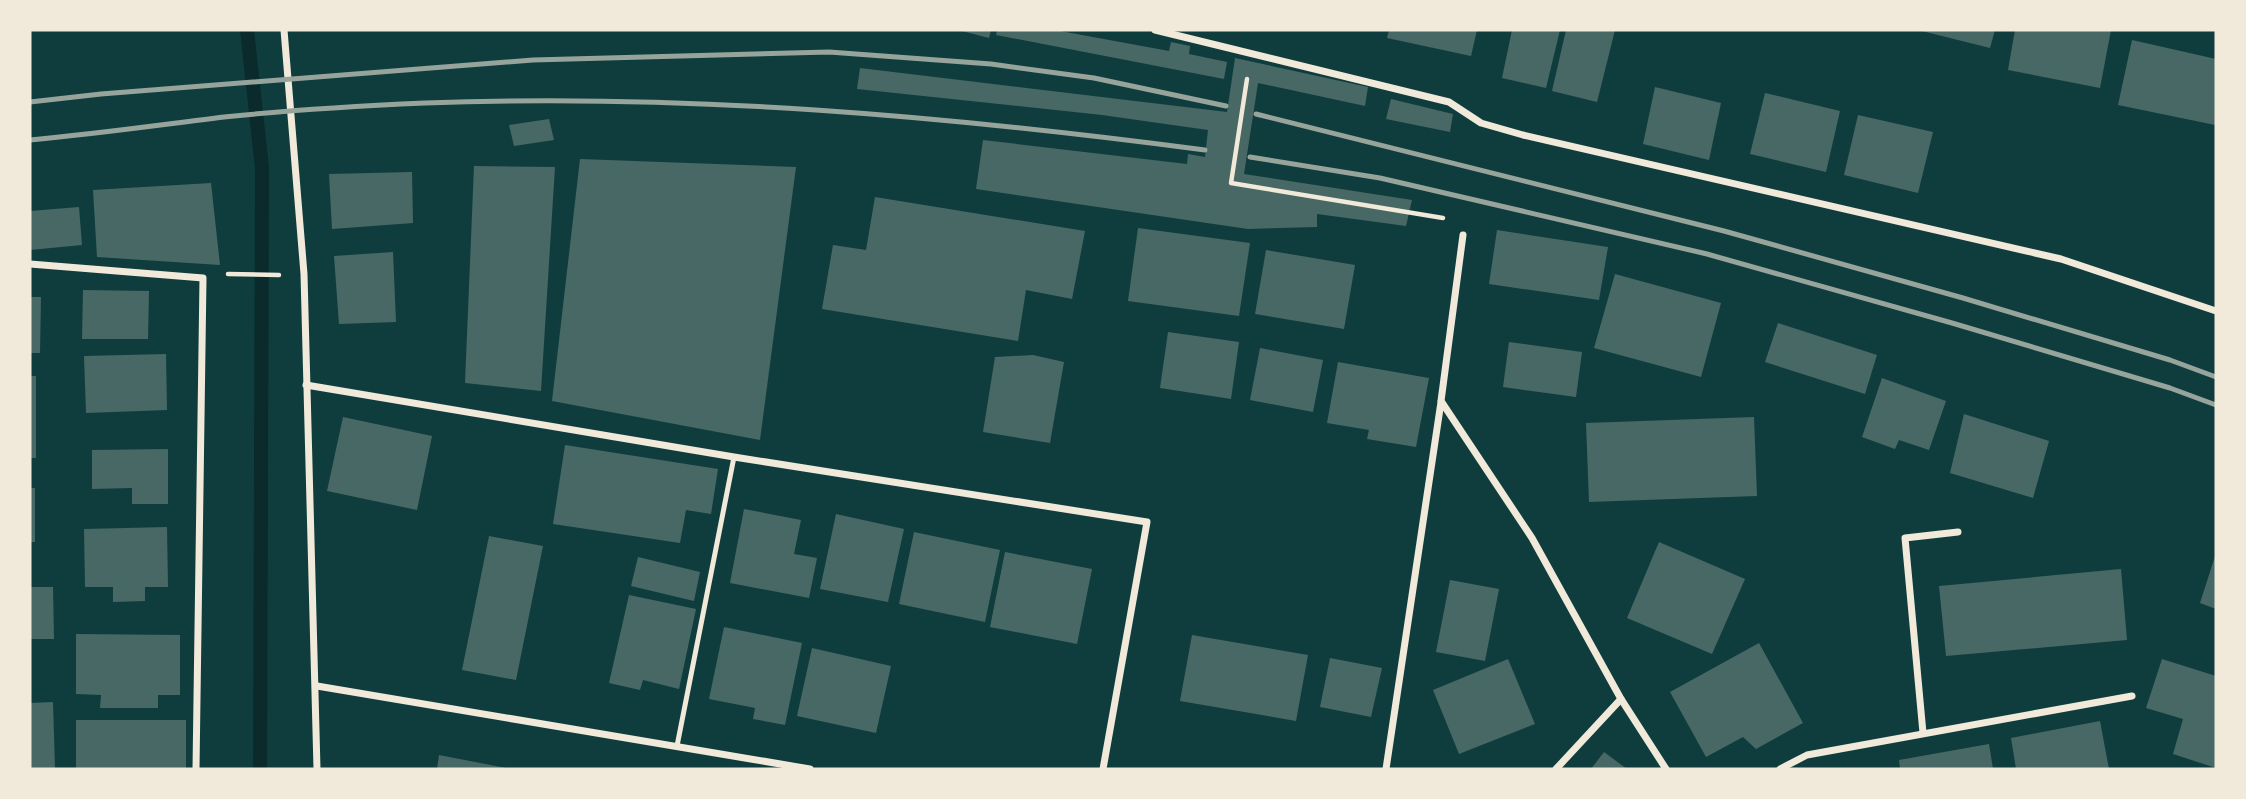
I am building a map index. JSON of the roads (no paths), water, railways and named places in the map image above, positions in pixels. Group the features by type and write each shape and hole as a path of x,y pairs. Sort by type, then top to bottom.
{"street":[{"path":"284,30 304,274 317,686 317,769"},
{"path":"1155,30 1449,102 1481,123 1523,135 2061,259 2216,311"},
{"path":"1386,769 1463,235"},
{"path":"30,264 203,278 196,769"},
{"path":"306,385 734,457 1147,522 1103,769"},
{"path":"1441,401 1532,538 1621,699 1666,769"},
{"path":"1923,733 1905,538 1958,532"},
{"path":"317,686 810,769"},
{"path":"1780,769 1807,755 2132,695"},
{"path":"1556,769 1621,699"}],"lane":[{"path":"677,746 734,457"}],"waterway":[{"path":"247,30 262,168 260,769"}],"railway":[{"path":"30,102 533,60 829,52 991,64 1094,78 1226,106"},
{"path":"30,140 324,108 425,103 621,101 816,110 913,118 1205,150"},
{"path":"1256,114 1724,231 1963,298 2170,360 2216,377"},
{"path":"1250,157 1380,178 1707,254 1952,323 2170,388 2216,405"}]}
